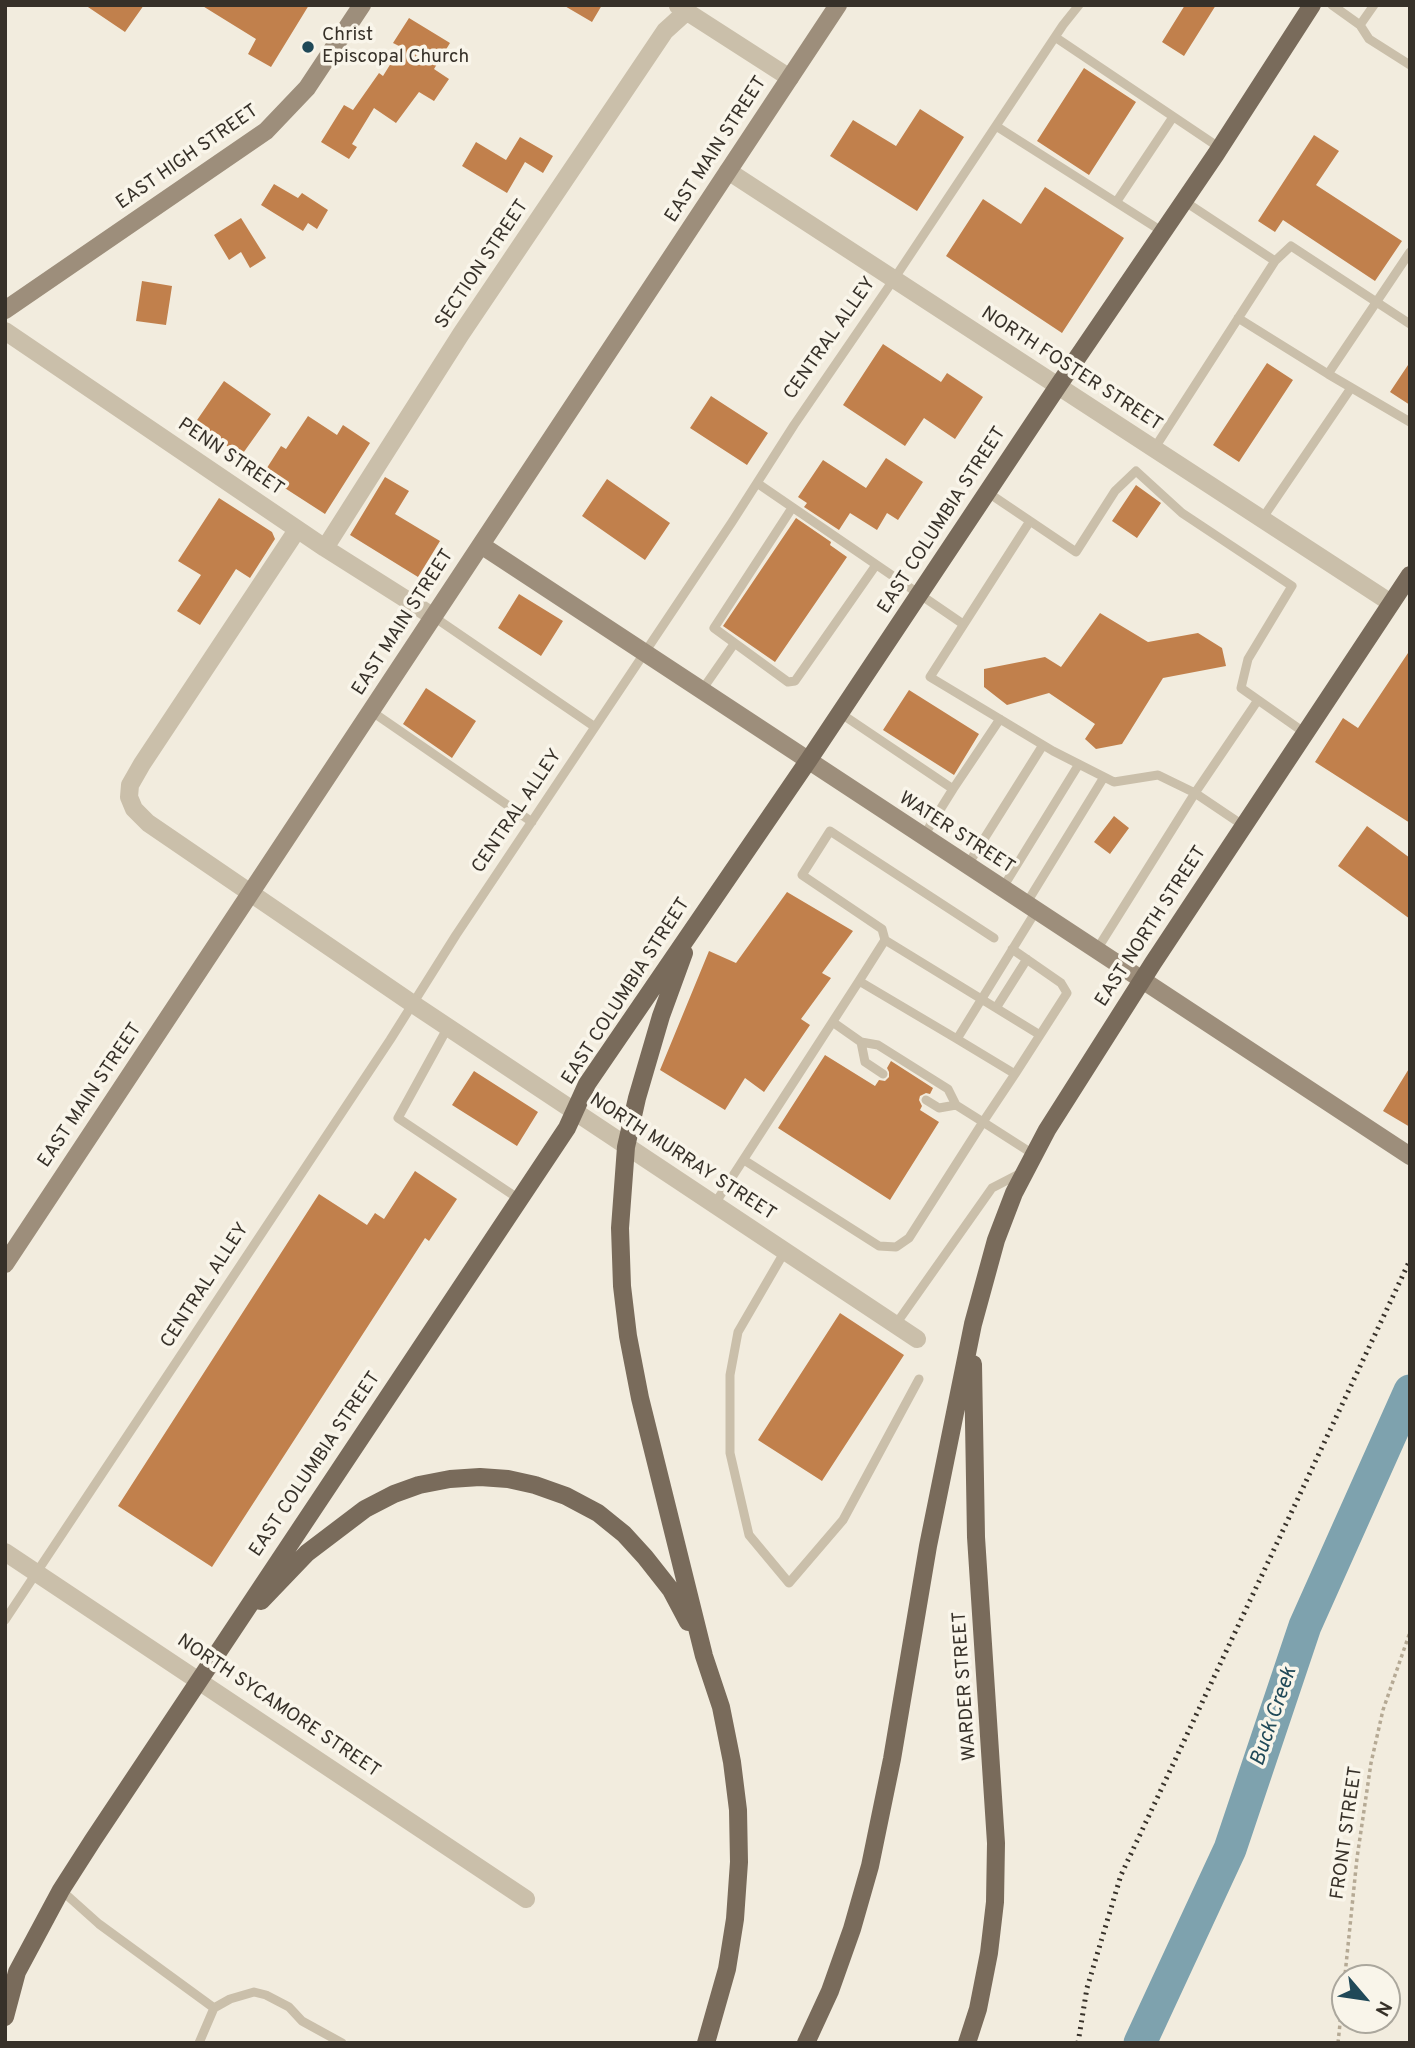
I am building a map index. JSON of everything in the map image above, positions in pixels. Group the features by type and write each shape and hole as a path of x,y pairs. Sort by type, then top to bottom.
{"main road":[{"name":"EAST COLUMBIA STREET","path":"5,2017 17,1972 61,1890 519,1199 575,1113 587,1084 920,595 1220,148 1312,5"},
{"name":"EAST NORTH STREET","path":"973,1324 996,1240 1033,1154 1142,981 1410,575"},
{"path":"694,926 661,1016 637,1098 626,1147 620,1228 622,1286 640,1398 704,1656 721,1707 738,1810 739,1863 735,1919 727,1969 706,2043"},
{"path":"806,2043 830,1991 870,1866 892,1759 928,1546 973,1324"},
{"name":"WARDER STREET","path":"967,2043 978,2009 989,1953 995,1902 996,1843 976,1537 973,1324"},
{"path":"231,1631 307,1553 365,1509 419,1485 480,1477 535,1485 566,1496 598,1513 624,1534 670,1590 704,1656"}],"street":[{"name":"EAST HIGH STREET","path":"5,310 265,131 307,88 362,5"},
{"name":"EAST MAIN STREET","path":"5,1264 838,5"},
{"path":"681,8 790,78"},
{"name":"SECTION STREET","path":"325,548 461,334 681,8"},
{"name":"NORTH FOSTER STREET","path":"728,171 1391,603"},
{"name":"PENN STREET","path":"5,331 294,534 325,548 434,617"},
{"name":"NORTH MURRAY STREET","path":"294,534 130,785 129,797 134,808 148,823 413,1004 917,1339"},
{"name":"WATER STREET","path":"481,545 1410,1156"},
{"name":"NORTH SYCAMORE STREET","path":"5,1552 200,1679 526,1899"}],"lane":[{"name":"CENTRAL ALLEY","path":"5,1620 794,425 1079,5"},
{"path":"1332,5 1360,25 1369,38 1410,65"},
{"path":"1360,25 1374,5"},
{"path":"1055,37 1220,148"},
{"path":"1117,201 1173,117"},
{"path":"996,126 1163,232"},
{"path":"1184,201 1275,261"},
{"path":"1154,449 1275,261 1291,246 1410,324"},
{"path":"1328,374 1410,252"},
{"path":"1238,318 1410,422"},
{"path":"1262,519 1351,388"},
{"path":"987,492 1076,552 1115,491 1136,471 1182,513 1292,586 1248,659 1241,688 1305,733"},
{"path":"757,483 963,624"},
{"path":"792,508 715,624 716,631 788,682 795,681 876,565"},
{"path":"1030,521 930,677 1043,745 1114,782 1158,775 1195,793 1244,826"},
{"path":"434,617 595,727"},
{"path":"702,690 734,644"},
{"path":"1096,951 1195,793 1258,700"},
{"path":"371,711 532,822"},
{"path":"840,713 953,789"},
{"path":"923,837 1000,719"},
{"path":"967,866 1043,745"},
{"path":"1002,889 1079,764"},
{"path":"957,1039 1012,949 1031,908 1104,777"},
{"path":"994,938 830,831 802,875 882,929 885,940 1040,1035"},
{"path":"714,1205 834,1023 885,940"},
{"path":"744,1160 879,1246 896,1247 909,1238 1066,993 1061,983 1012,949"},
{"path":"996,1008 1027,959"},
{"path":"859,981 1015,1074"},
{"path":"834,1023 860,1042 878,1045 948,1090 956,1105 1033,1154"},
{"path":"448,1027 398,1118 519,1199"},
{"path":"860,1042 865,1062 883,1073"},
{"path":"926,1100 939,1108 956,1105"},
{"path":"896,1324 992,1188 1024,1172"},
{"path":"785,1251 738,1332 730,1375 730,1453 749,1535 789,1583 843,1520 919,1379"},
{"path":"61,1890 99,1924 214,2008"},
{"path":"200,2043 214,2008 230,1999 254,1992 289,2007 302,2021 342,2043"}],"path":[{"name":"FRONT STREET","path":"1338,2043 1357,1858 1371,1763 1383,1710 1410,1632"}],"building":[{"path":"85,5 144,5 125,32"},
{"path":"201,5 309,5 271,67 248,54 256,39"},
{"path":"563,5 602,5 592,22"},
{"path":"1185,5 1216,5 1184,56 1162,42"},
{"path":"409,18 450,43 434,69 449,79 434,101 419,92 396,123 374,108 352,144 357,147 349,159 321,142 344,105 353,110 379,73 383,76 401,47 393,43"},
{"path":"1084,68 1136,102 1089,175 1037,141"},
{"path":"920,109 964,137 917,211 830,156 853,120 896,146"},
{"path":"1314,135 1339,151 1316,185 1402,241 1375,281 1283,220 1275,232 1258,221"},
{"path":"520,137 553,156 543,173 525,162 507,193 462,166 476,142 506,160"},
{"path":"274,184 298,198 302,193 328,210 317,229 308,223 303,231 261,205"},
{"path":"1045,187 1124,238 1062,333 946,256 983,199 1021,224"},
{"path":"241,218 266,258 250,268 241,252 229,260 214,235"},
{"path":"142,281 172,286 166,325 136,321"},
{"path":"883,344 941,382 947,373 983,397 955,439 924,418 905,446 843,405"},
{"path":"1410,362 1410,405 1390,392"},
{"path":"1267,363 1293,380 1239,462 1213,445"},
{"path":"224,381 271,414 241,456 195,423"},
{"path":"711,396 768,433 747,465 690,428"},
{"path":"308,416 337,435 343,425 370,443 325,514 263,474 281,446 286,449"},
{"path":"886,458 923,482 898,520 887,513 877,530 850,513 839,530 804,507 807,503 798,497 823,460 866,488"},
{"path":"385,477 409,491 395,514 440,541 418,577 350,535"},
{"path":"607,479 670,523 645,560 582,516"},
{"path":"1136,485 1161,503 1137,538 1112,521"},
{"path":"219,498 272,532 275,539 250,578 236,569 200,625 177,611 201,575 178,561"},
{"path":"796,518 831,542 830,545 847,557 775,662 723,626"},
{"path":"519,594 563,621 541,656 498,628"},
{"path":"1100,613 1148,642 1198,633 1222,648 1226,666 1163,678 1122,744 1096,749 1085,739 1095,724 1049,693 1007,705 984,687 984,669 1045,657 1061,667"},
{"path":"1410,650 1410,823 1315,762 1343,718 1358,728"},
{"path":"426,688 476,721 452,758 403,724"},
{"path":"909,690 979,734 954,775 883,730"},
{"path":"1114,816 1129,828 1110,854 1094,842"},
{"path":"1367,826 1410,858 1410,919 1338,866"},
{"path":"787,892 853,931 822,973 831,978 801,1019 810,1025 764,1092 745,1078 725,1110 660,1070 709,951 736,963"},
{"path":"825,1055 875,1086 879,1080 885,1081 889,1077 887,1068 891,1061 933,1088 930,1094 920,1096 920,1110 939,1122 890,1200 778,1128"},
{"path":"1410,1067 1410,1127 1383,1111"},
{"path":"474,1071 538,1112 517,1146 452,1105"},
{"path":"415,1171 457,1199 429,1241 425,1238 212,1567 118,1506 319,1194 367,1225 375,1213 384,1219"},
{"path":"840,1313 904,1355 822,1481 758,1440"}],"waterway":[{"name":"Buck Creek","path":"1140,2043 1230,1849 1305,1626 1410,1391"}],"railway":[{"path":"1078,2043 1087,1988 1121,1875 1410,1260"}],"place":[{"name":"Christ Episcopal Church","path":"308,47"}]}
